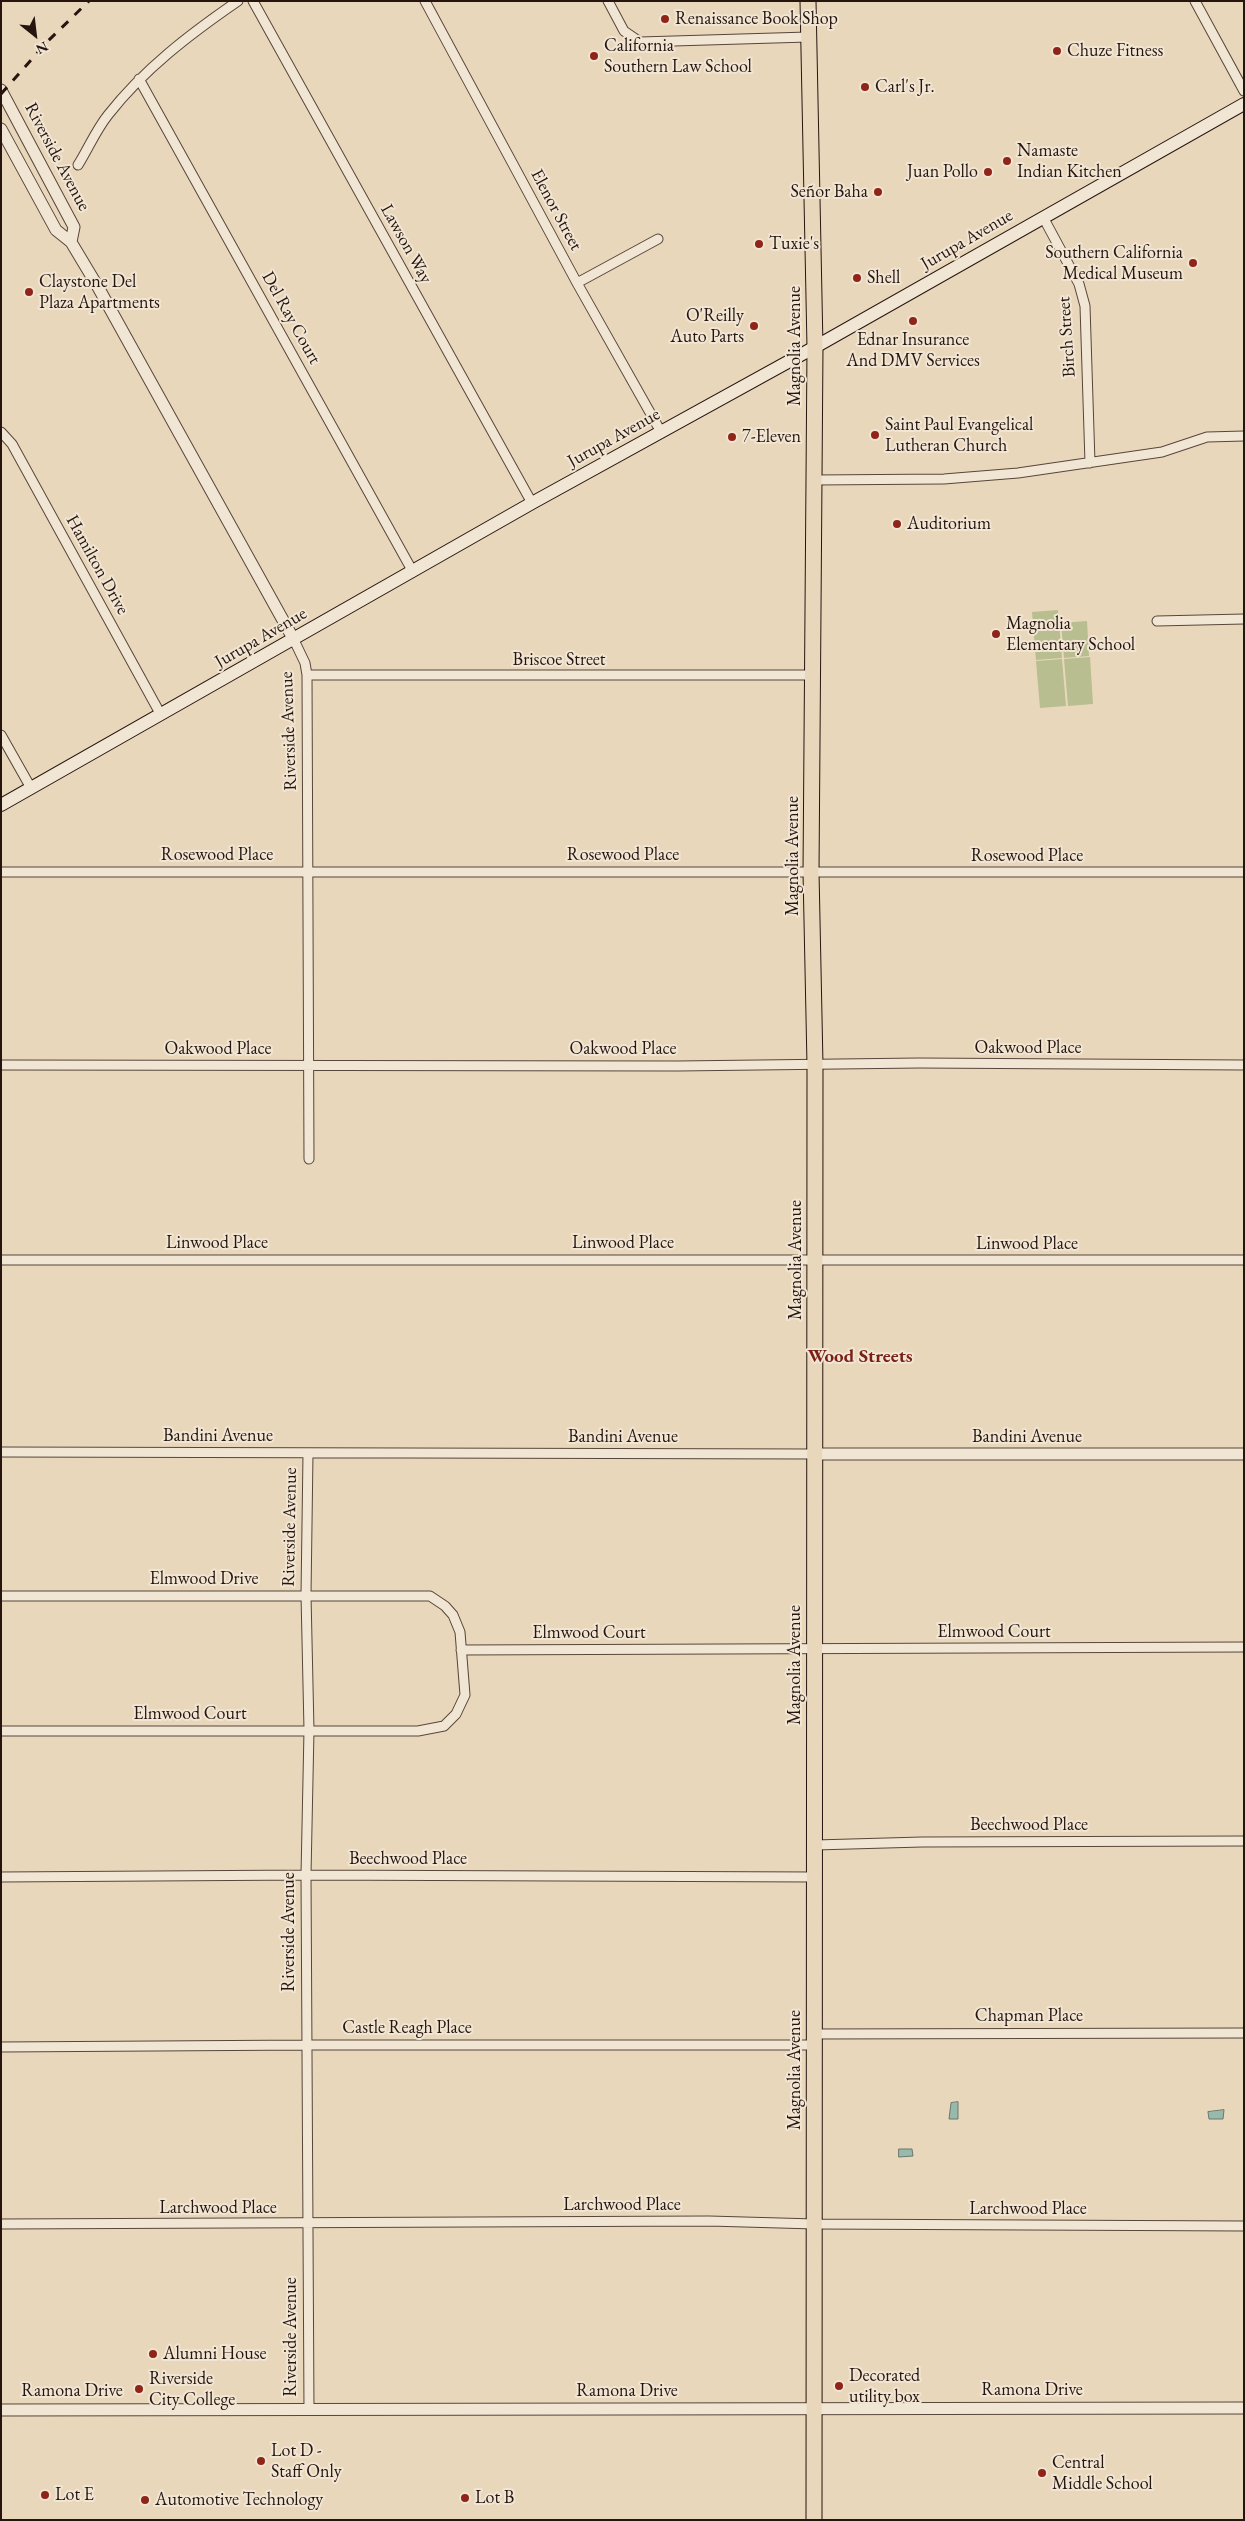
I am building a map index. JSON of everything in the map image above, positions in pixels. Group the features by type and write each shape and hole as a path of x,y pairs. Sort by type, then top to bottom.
{"main road":[{"name":"Magnolia Avenue","path":"808,1 815,480 811,872 815,1065 814,2520"},
{"name":"Jurupa Avenue","path":"1,805 532,503 814,348 1244,104"}],"street":[{"path":"78,165 107,116 140,79 193,32 238,1"},
{"name":"Lawson Way","path":"253,1 532,503"},
{"name":"Elenor Street","path":"425,1 577,283 661,432"},
{"path":"608,1 624,32 640,42 808,37"},
{"path":"1195,1 1244,91"},
{"name":"Del Ray Court","path":"140,79 413,572"},
{"name":"Riverside Avenue","path":"1,90 74,227 71,242"},
{"name":"Riverside Avenue","path":"1,129 56,230 71,242 294,640 305,663 307,675 309,1159"},
{"name":"Birch Street","path":"1043,217 1079,284 1085,306 1090,462"},
{"path":"577,283 658,239"},
{"name":"Hamilton Drive","path":"1,432 12,444 161,715"},
{"path":"815,480 944,479 1018,472 1162,452 1207,437 1244,436"},
{"path":"1157,620 1244,619"},
{"name":"Briscoe Street","path":"307,675 812,676"},
{"path":"1,734 31,788"},
{"name":"Rosewood Place","path":"1,872 1244,872"},
{"name":"Oakwood Place","path":"1,1065 1244,1065"},
{"name":"Linwood Place","path":"1,1260 1244,1260"},
{"name":"Bandini Avenue","path":"1,1452 308,1454 1244,1454"},
{"name":"Riverside Avenue","path":"308,1454 306,1595 309,1730 306,1875 309,2410"},
{"name":"Elmwood Drive","path":"1,1596 430,1596 453,1615 460,1632 461,1650"},
{"name":"Elmwood Court","path":"1,1731 418,1731 444,1726 456,1714 465,1695 461,1650 1244,1647"},
{"name":"Beechwood Place","path":"814,1845 922,1842 1244,1841"},
{"name":"Beechwood Place","path":"1,1877 306,1875 814,1877"},
{"name":"Chapman Place","path":"814,2040 1244,2033"},
{"name":"Castle Reagh Place","path":"1,2047 814,2040"},
{"name":"Larchwood Place","path":"1,2224 709,2221 815,2224 1244,2226"},
{"name":"Ramona Drive","path":"6,2410 1244,2408"}],"green space":[{"path":"1058,610 1062,658 1036,660 1032,612"},
{"path":"1087,621 1089,656 1064,658 1061,623"},
{"path":"1090,657 1093,704 1068,706 1064,659"},
{"path":"1062,659 1066,706 1040,708 1036,661"}],"shaded area":[{"path":"958,2102 958,2119 949,2119 951,2103"},
{"path":"1224,2110 1223,2119 1209,2119 1208,2112"},
{"path":"899,2149 912,2149 913,2156 899,2157"}],"railway":[{"path":"1,94 48,41 89,1"}],"place":[{"name":"Renaissance Book Shop","path":"665,19"},
{"name":"Chuze Fitness","path":"1057,51"},
{"name":"California Southern Law School","path":"594,56"},
{"name":"Carl's Jr.","path":"865,87"},
{"name":"Namaste Indian Kitchen","path":"1007,161"},
{"name":"Juan Pollo","path":"988,172"},
{"name":"Señor Baha","path":"878,192"},
{"name":"Tuxie's","path":"759,244"},
{"name":"Southern California Medical Museum","path":"1193,263"},
{"name":"Shell","path":"857,278"},
{"name":"Claystone Del Plaza Apartments","path":"29,292"},
{"name":"Ednar Insurance And DMV Services","path":"913,321"},
{"name":"O'Reilly Auto Parts","path":"754,326"},
{"name":"Saint Paul Evangelical Lutheran Church","path":"875,435"},
{"name":"7-Eleven","path":"732,437"},
{"name":"Auditorium","path":"897,524"},
{"name":"Magnolia Elementary School","path":"996,634"},
{"name":"Alumni House","path":"153,2354"},
{"name":"Decorated utility box","path":"839,2386"},
{"name":"Riverside City College","path":"139,2389"},
{"name":"Lot D - Staff Only","path":"261,2461"},
{"name":"Central Middle School","path":"1042,2473"},
{"name":"Lot E","path":"45,2495"},
{"name":"Lot B","path":"465,2498"},
{"name":"Automotive Technology","path":"145,2500"}],"district":[{"name":"Wood Streets","path":"860,1357"}]}
